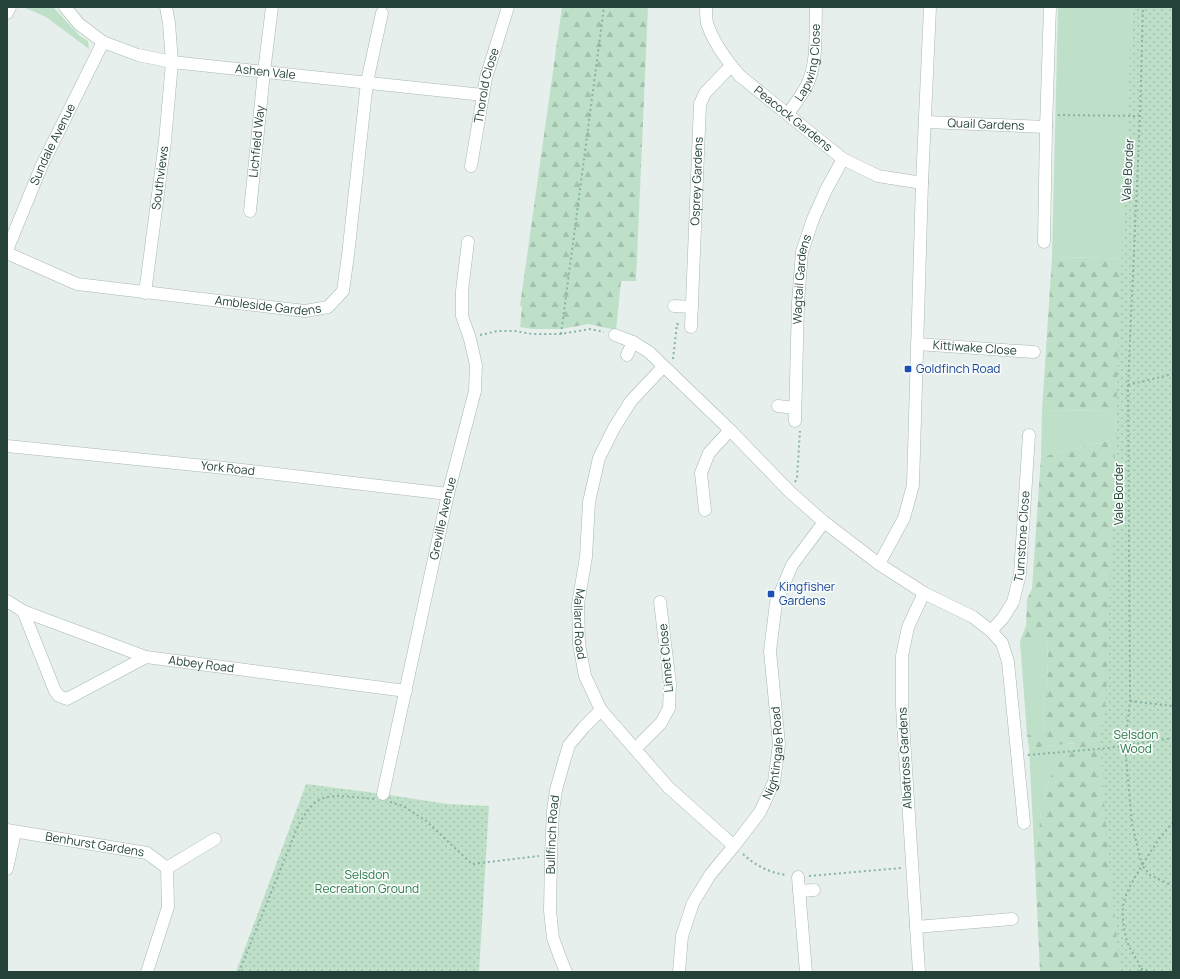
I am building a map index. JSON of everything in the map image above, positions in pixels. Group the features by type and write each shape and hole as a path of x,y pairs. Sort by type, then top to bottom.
{"street":[{"path":"7,13 10,7"},
{"name":"Ashen Vale","path":"65,7 79,24 104,42 138,55 172,62 483,95"},
{"name":"Southviews","path":"145,293 165,141 172,62 169,23 166,7"},
{"name":"Lichfield Way","path":"250,211 272,7"},
{"name":"Thorold Close","path":"471,166 486,78 508,7"},
{"name":"Peacock Gardens","path":"706,7 707,23 717,46 740,76 843,159 878,176 922,182"},
{"name":"Lapwing Close","path":"788,114 807,86 811,74 815,50 816,7"},
{"path":"879,564 904,518 913,485 922,182 926,122 930,7"},
{"path":"1044,242 1050,7"},
{"name":"Ambleside Gardens","path":"7,253 77,284 305,312 328,307 343,291 367,82 382,13"},
{"name":"Sundale Avenue","path":"7,250 42,165 104,42"},
{"name":"Osprey Gardens","path":"691,327 700,104 705,93 731,66"},
{"name":"Quail Gardens","path":"926,122 1046,121"},
{"name":"Wagtail Gardens","path":"795,421 798,303 802,252 813,219 826,190 843,159"},
{"name":"Greville Avenue","path":"382,797 448,494 474,391 476,366 470,339 462,316 462,291 468,242"},
{"path":"674,306 692,307"},
{"path":"615,335 633,342 649,352 730,430 790,492 824,522 879,564 924,592 973,616 991,631 1002,643 1008,662 1024,822"},
{"path":"626,355 633,342"},
{"name":"Kittiwake Close","path":"917,344 1034,352"},
{"name":"Mallard Road","path":"664,367 631,401 614,428 600,458 589,502 586,557 578,604 579,644 586,676 601,710 668,787 734,846"},
{"path":"778,406 795,408"},
{"path":"705,510 698,497 701,473 709,453 730,430"},
{"name":"Turnstone Close","path":"991,631 1003,618 1013,602 1020,574 1029,435"},
{"name":"York Road","path":"7,446 225,468 448,494"},
{"name":"Nightingale Road","path":"679,972 682,936 693,903 710,875 760,812 774,782 779,744 770,652 776,603 792,565 824,522"},
{"name":"Albatross Gardens","path":"919,972 902,706 902,656 908,627 924,592"},
{"name":"Abbey Road","path":"7,601 23,611 146,657 406,691"},
{"name":"Linnet Close","path":"635,750 661,723 669,708 670,684 660,602"},
{"path":"23,611 55,691 59,696 67,699 146,657"},
{"name":"Bullfinch Road","path":"566,972 553,938 550,910 550,855 553,811 556,790 569,745 601,710"},
{"path":"7,869 11,831"},
{"name":"Benhurst Gardens","path":"11,831 147,853 167,868"},
{"path":"147,972 168,906 167,868 215,839"},
{"path":"798,877 806,972"},
{"path":"799,891 814,890"},
{"path":"916,928 1012,919"}],"path":[{"path":"561,334 604,7"},
{"name":"Vale Border","path":"1142,865 1132,824 1125,746 1130,701 1128,385 1140,116 1143,7"},
{"path":"1046,121 1140,116"},
{"path":"673,376 673,360 677,324 691,327"},
{"path":"470,339 498,331 515,331 532,334 561,334 590,329 615,335"},
{"path":"1128,385 1173,374"},
{"path":"790,492 797,478 800,423 795,421"},
{"path":"1130,701 1173,706"},
{"path":"1017,756 1125,746 1173,738"},
{"path":"239,972 298,826 309,809 319,800 335,796 382,797 403,806 425,820 472,864 550,855"},
{"path":"1141,972 1140,964 1128,942 1124,925 1123,908 1133,880 1159,840 1173,822"},
{"path":"734,846 751,861 765,870 798,877 912,867"},
{"path":"1142,865 1150,875 1173,886"},
{"path":"1141,969 1152,972"}],"green space":[{"path":"23,7 53,7 80,36 88,41 89,49 46,17"},
{"path":"562,7 648,7 636,281 621,281 616,330 589,324 561,329 532,329 520,327 522,307 520,306"},
{"path":"1058,7 1132,7 1122,259 1052,257"},
{"path":"1132,7 1173,7 1130,972 1040,972 1035,865 1042,801 1051,776 1061,760 1075,743 1029,748 1027,734 1044,735 1043,687 1047,687 1047,641 1020,641 1026,626 1027,599 1032,589 1041,457 1115,438 1116,410 1042,411 1052,257 1122,259"},
{"name":"Selsdon Wood","path":"1132,7 1173,7 1173,972 1120,972 1099,746 1106,698"},
{"path":"1116,410 1115,438 1041,457 1042,411"},
{"path":"1020,641 1047,641 1047,687 1043,688 1044,735 1027,734"},
{"path":"1075,743 1064,756 1056,770 1042,801 1035,865 1029,748"},
{"name":"Selsdon Recreation Ground","path":"306,784 447,804 489,806 479,972 236,972"}],"place":[{"name":"Goldfinch Road","path":"908,369"},
{"name":"Kingfisher Gardens","path":"771,594"}]}
